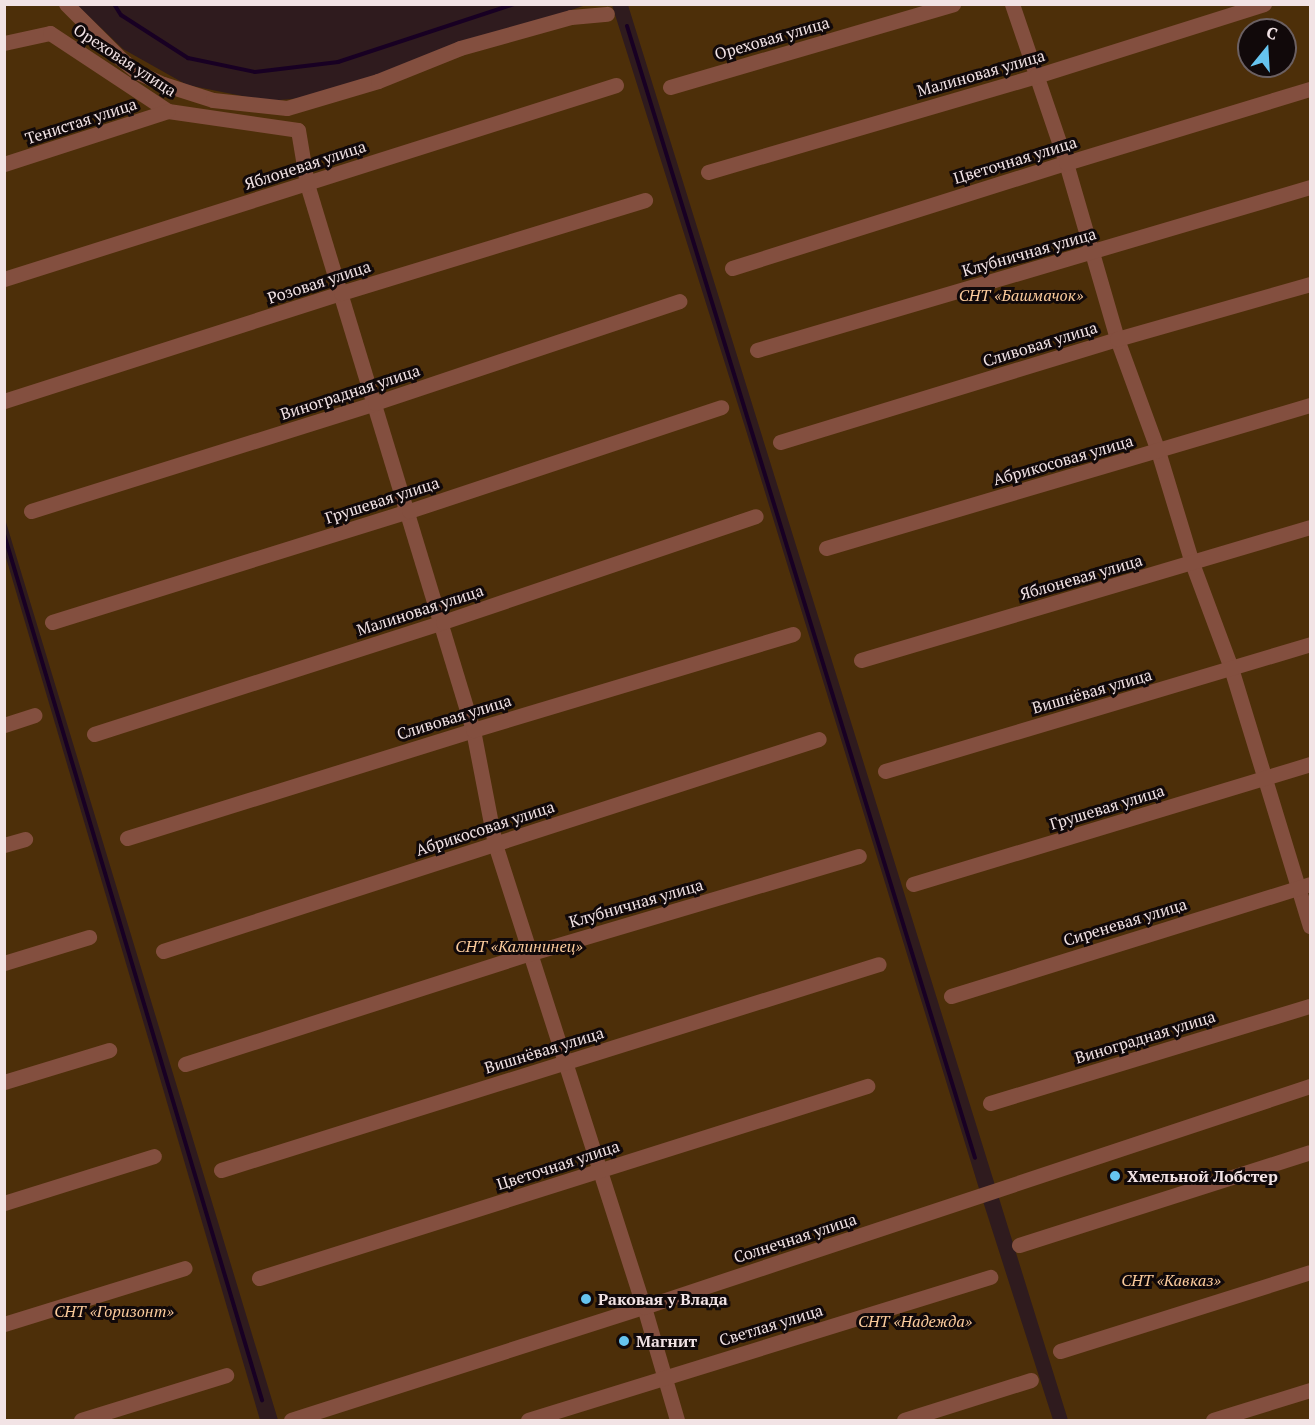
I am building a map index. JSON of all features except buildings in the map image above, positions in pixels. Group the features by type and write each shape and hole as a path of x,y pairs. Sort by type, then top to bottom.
{"street":[{"path":"66,4 137,72 163,84 213,100 287,108 378,81 460,48 571,17 607,14"},
{"name":"Ореховая улица","path":"670,87 953,4"},
{"path":"1012,4 1066,163 1117,339 1158,451 1192,563 1231,668 1265,777 1305,885 1311,927"},
{"name":"Малиновая улица","path":"708,172 1036,76 1264,4"},
{"name":"Ореховая улица","path":"4,43 50,33 168,111 298,130 307,184"},
{"name":"Яблоневая улица","path":"4,279 616,85"},
{"name":"Цветочная улица","path":"732,268 1311,89"},
{"name":"Тенистая улица","path":"4,164 168,111"},
{"path":"307,184 409,511 473,730 495,844 528,954 644,1307 677,1420"},
{"name":"Клубничная улица","path":"757,350 1311,187"},
{"name":"Розовая улица","path":"4,401 341,293 645,200"},
{"name":"Сливовая улица","path":"780,442 1117,339 1311,284"},
{"name":"Виноградная улица","path":"31,511 375,404 679,301"},
{"name":"Абрикосовая улица","path":"826,548 1311,405"},
{"name":"Грушевая улица","path":"52,622 409,511 721,407"},
{"name":"Малиновая улица","path":"94,734 442,622 756,516"},
{"name":"Яблоневая улица","path":"861,660 1311,527"},
{"name":"Сливовая улица","path":"127,838 473,730 793,634"},
{"name":"Вишнёвая улица","path":"885,771 1311,645"},
{"path":"4,725 34,715"},
{"name":"Абрикосовая улица","path":"163,951 819,739"},
{"name":"Грушевая улица","path":"913,884 1311,764"},
{"path":"4,845 25,839"},
{"name":"Клубничная улица","path":"185,1064 528,954 858,856"},
{"name":"Сиреневая улица","path":"951,996 1305,885"},
{"path":"4,963 89,937"},
{"name":"Вишнёвая улица","path":"221,1170 879,964"},
{"name":"Виноградная улица","path":"990,1103 1311,1006"},
{"path":"4,1082 109,1050"},
{"name":"Цветочная улица","path":"259,1278 867,1086"},
{"name":"Солнечная улица","path":"291,1420 644,1307 1311,1086"},
{"path":"1019,1245 1311,1152"},
{"path":"4,1203 154,1156"},
{"path":"4,1324 185,1268"},
{"path":"1060,1351 1311,1272"},
{"name":"Светлая улица","path":"528,1420 663,1376 990,1277"},
{"path":"81,1420 226,1375"},
{"path":"904,1420 1031,1380"},
{"path":"1213,1420 1311,1390"}],"green space":[{"name":"СНТ «Калининец»","path":"4,5 77,5 123,49 187,85 268,101 314,97 586,5 612,5 1053,1420 278,1420 5,519"},
{"name":"СНТ «Башмачок»","path":"628,5 1310,5 1310,1420 1068,1420"},
{"name":"СНТ «Горизонт»","path":"4,551 154,1058 260,1420 5,1420"}],"waterway":[{"path":"114,4 121,15 188,58 255,72 338,62 514,4"},
{"path":"627,26 975,1158"},
{"path":"4,534 262,1400"}],"place":[{"name":"Хмельной Лобстер","path":"1115,1176"},
{"name":"Раковая у Влада","path":"586,1299"},
{"name":"Магнит","path":"624,1341"}],"park label":[{"name":"СНТ «Кавказ»","path":"1171,1280"},
{"name":"СНТ «Надежда»","path":"915,1321"}]}
